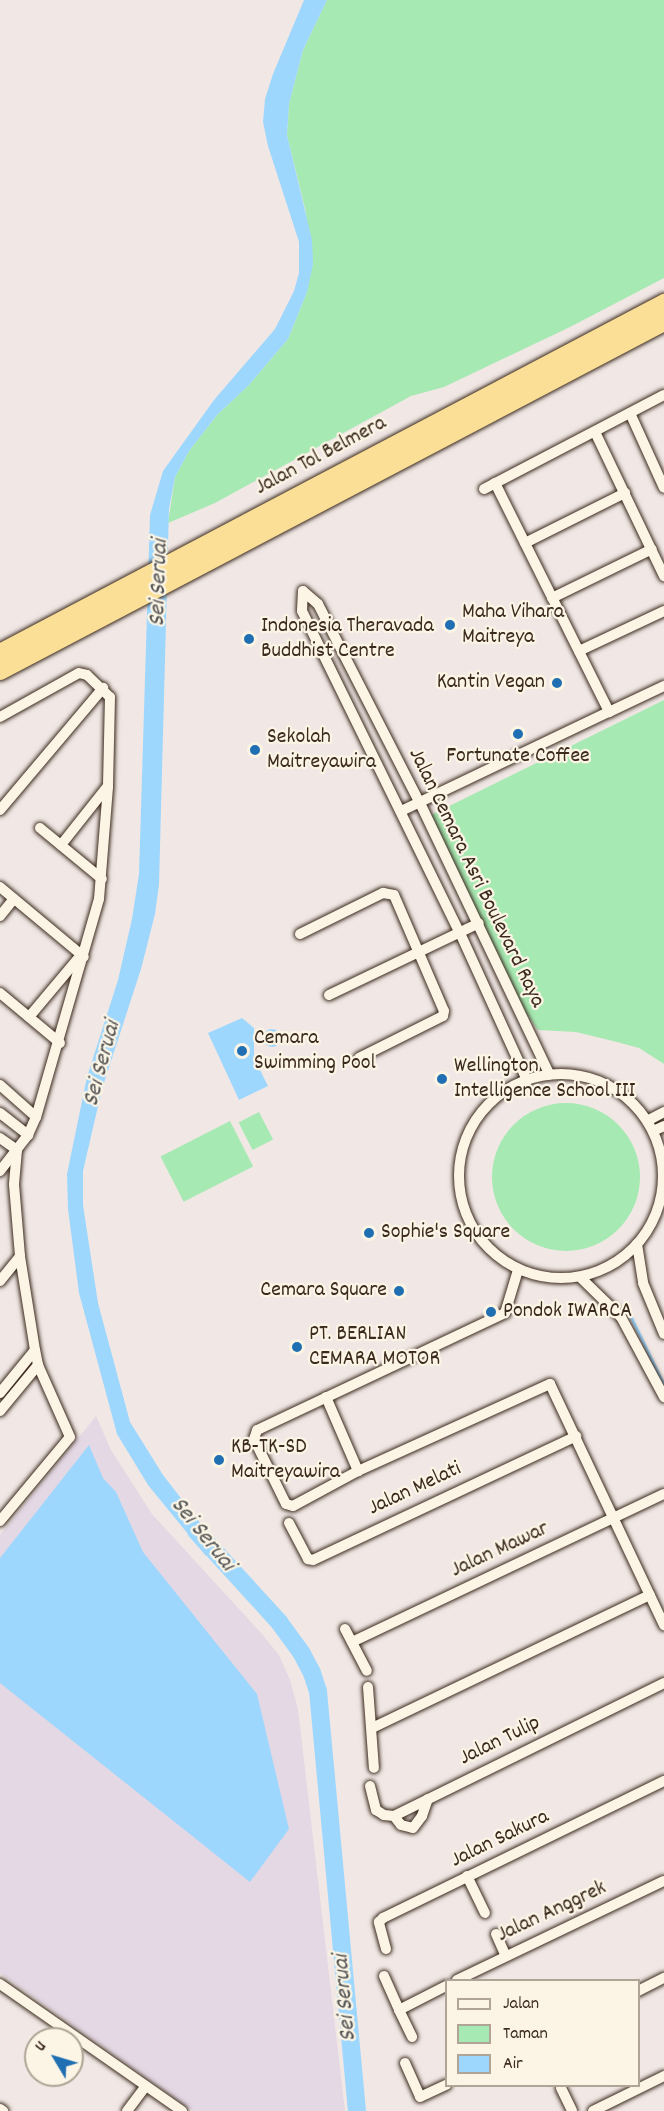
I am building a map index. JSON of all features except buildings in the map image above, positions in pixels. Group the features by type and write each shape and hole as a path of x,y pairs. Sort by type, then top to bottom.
{"highway":[{"name":"Jalan Tol Belmera","path":"0,671 180,566 664,303"},
{"name":"Jalan Tol Belmera","path":"180,566 664,322"},
{"name":"Jalan Tol Belmera","path":"0,654 135,591"}],"street":[{"path":"484,489 664,395"},
{"path":"630,413 664,488"},
{"path":"595,432 664,576"},
{"path":"495,483 609,712"},
{"path":"525,543 625,493"},
{"path":"552,598 652,549"},
{"name":"Jalan Cemara Asri Boulevard Raya","path":"527,1080 460,933 401,811 348,710 302,611 303,591 318,604 365,700 420,803 550,1075"},
{"path":"579,651 664,611"},
{"path":"0,717 79,674 87,675 110,697 108,787 102,879 60,1043 36,1118 28,1135 0,1171"},
{"path":"401,811 664,686"},
{"path":"0,810 103,688"},
{"path":"348,710 365,700"},
{"path":"61,845 108,787"},
{"path":"40,828 102,879"},
{"path":"0,887 82,956"},
{"path":"300,934 388,893 394,895 444,1011 443,1016 359,1058"},
{"path":"0,916 14,899"},
{"path":"329,995 478,923"},
{"path":"29,1017 82,956"},
{"path":"0,993 60,1043"},
{"path":"550,1075 572,1075 605,1084 624,1096 647,1121 662,1151 663,1184 660,1201 655,1216 637,1244 621,1259 601,1270 580,1277 548,1278 518,1270 497,1257 477,1235 464,1209 459,1179 463,1150 475,1122 498,1097 527,1080 550,1075"},
{"path":"0,1085 36,1118"},
{"path":"647,1121 664,1112"},
{"path":"0,1113 28,1135"},
{"path":"653,1131 664,1126"},
{"path":"0,1138 17,1150"},
{"path":"0,1521 70,1437 38,1365 35,1350 20,1256 13,1176 17,1150"},
{"path":"637,1244 643,1283 664,1334"},
{"path":"0,1281 20,1256"},
{"path":"518,1270 505,1313 257,1430 254,1438 288,1506 294,1506 358,1471 549,1384 552,1385 664,1625"},
{"path":"580,1277 621,1317 664,1397"},
{"path":"0,1393 35,1350"},
{"path":"0,1411 38,1365"},
{"path":"326,1397 358,1471"},
{"name":"Jalan Melati","path":"290,1523 308,1559 313,1560 576,1436"},
{"name":"Jalan Mawar","path":"352,1642 664,1494"},
{"path":"372,1728 650,1595"},
{"path":"345,1629 368,1671"},
{"name":"Jalan Tulip","path":"394,1816 664,1683"},
{"path":"369,1687 374,1768"},
{"name":"Jalan Sakura","path":"386,1949 380,1920 664,1781"},
{"path":"370,1786 376,1810 394,1816 401,1825 413,1828 422,1816 428,1799"},
{"path":"467,1876 485,1913"},
{"name":"Jalan Anggrek","path":"459,1979 664,1881"},
{"path":"496,1935 506,1956"},
{"path":"384,1976 412,2037"},
{"path":"640,1990 664,1978"},
{"path":"0,1984 182,2111"},
{"path":"399,2010 445,1987"},
{"path":"405,2063 420,2097 445,2086"},
{"path":"593,2111 664,2076"},
{"path":"126,2111 146,2086"},
{"path":"561,2088 572,2111"}],"shaded area":[{"path":"96,1416 111,1450 152,1514 279,1655 290,1680 298,1709 345,2111 193,2111 84,2033 84,2027 76,2027 0,1973 0,1535"}],"green space":[{"path":"327,0 664,0 664,278 570,327 444,387 411,396 215,503 168,523 175,477 189,451 217,415 249,385 288,339 307,292 306,213 287,135 289,104 303,50"},
{"path":"664,700 664,1064 639,1048 617,1042 576,1032 538,1030 519,1003 429,816"},
{"path":"566,1103 594,1108 619,1124 635,1149 640,1177 635,1205 619,1230 594,1246 566,1251 538,1246 513,1230 497,1205 492,1177 497,1149 513,1124 538,1108"},
{"path":"259,1112 273,1140 253,1150 239,1122"},
{"path":"230,1121 253,1166 184,1202 161,1156"}],"water":[{"path":"304,0 327,0 303,50 289,104 287,135 312,240 313,264 307,292 288,339 249,385 217,415 189,451 175,477 169,509 159,885 155,914 141,969 102,1089 83,1171 83,1205 98,1303 130,1422 163,1475 215,1542 206,1556 148,1485 117,1434 79,1293 68,1209 67,1174 87,1077 118,980 132,919 139,874 150,515 163,471 214,400 275,329 294,291 299,273 299,242 268,146 263,122 265,99 273,74"},
{"path":"242,1018 254,1028 254,1058 268,1086 239,1100 208,1033"},
{"path":"268,1029 276,1029 281,1034 279,1045 268,1047 263,1042 263,1034"},
{"path":"89,1445 103,1478 116,1492 143,1552 257,1694 289,1829 250,1882 0,1683 0,1558"}],"waterway":[{"path":"628,1311 664,1385"},
{"name":"Sei Seruai","path":"196,1531 279,1622 302,1654 318,1691 357,2111"}],"place":[{"name":"Maha Vihara Maitreya","path":"450,625"},
{"name":"Indonesia Theravada Buddhist Centre","path":"249,639"},
{"name":"Kantin Vegan","path":"557,683"},
{"name":"Fortunate Coffee","path":"518,734"},
{"name":"Sekolah Maitreyawira","path":"255,750"},
{"name":"Cemara Swimming Pool","path":"242,1051"},
{"name":"Wellington Intelligence School III","path":"442,1079"},
{"name":"Sophie's Square","path":"369,1233"},
{"name":"Cemara Square","path":"399,1291"},
{"name":"Pondok IWARCA","path":"491,1312"},
{"name":"PT. BERLIAN CEMARA MOTOR","path":"297,1347"},
{"name":"KB-TK-SD Maitreyawira","path":"219,1460"}]}
